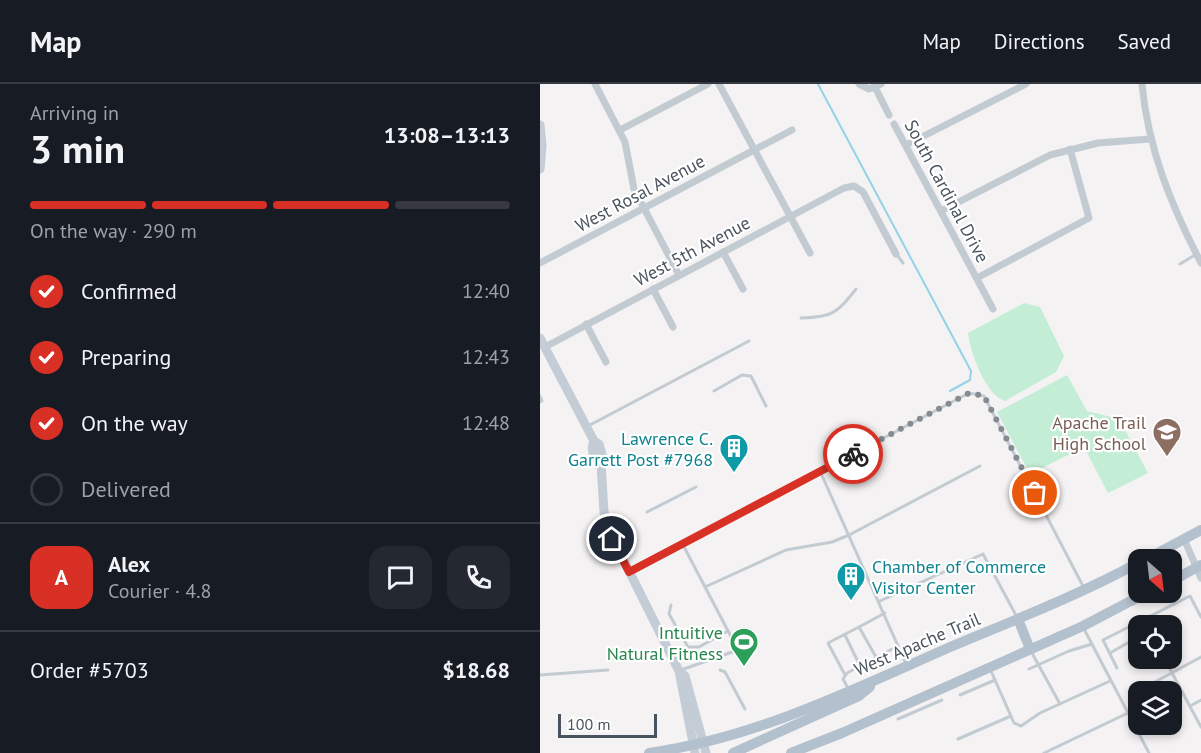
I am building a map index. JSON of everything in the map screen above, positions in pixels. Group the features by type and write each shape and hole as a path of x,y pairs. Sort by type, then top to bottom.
{"main road":[{"path":"1165,549 1201,530"},
{"path":"1182,575 1198,566"},
{"name":"West Apache Trail","path":"649,753 700,749 768,725 1018,619 1128,568"},
{"path":"791,753 842,733 1083,626 1128,602"},
{"path":"1018,619 1030,649"},
{"path":"733,753 859,696 880,678"}],"street":[{"path":"595,84 620,130 627,152 630,178 679,275"},
{"path":"620,130 708,84"},
{"path":"719,84 810,253"},
{"path":"906,145 1026,84"},
{"path":"1143,84 1150,139 1169,197 1201,263"},
{"path":"861,86 878,86"},
{"name":"South Cardinal Drive","path":"878,86 889,115"},
{"name":"South Cardinal Drive","path":"894,124 993,309"},
{"path":"540,125 542,146 540,169"},
{"name":"West Rosal Avenue","path":"540,263 792,130"},
{"path":"941,211 1030,164 1070,149 1098,143 1150,139"},
{"path":"976,278 1089,218 1070,149"},
{"name":"West 5th Avenue","path":"542,342 586,324 844,188 854,186 862,192 896,254"},
{"path":"723,252 743,289"},
{"path":"653,289 672,327"},
{"path":"586,324 606,362"},
{"path":"542,342 594,441 599,444 603,458 601,464 605,521 679,671 700,749"},
{"path":"1184,539 1198,566 1201,578"}],"lane":[{"name":"South Cardinal Drive","path":"889,115 894,124"},
{"path":"896,254 903,263"},
{"path":"1180,264 1197,255"},
{"path":"801,318 826,317 832,314 839,310 856,288"},
{"path":"587,427 749,340"},
{"path":"714,391 742,375 751,376 766,406"},
{"path":"629,572 969,393 984,396 1085,589"},
{"path":"705,587 786,550 832,542 849,535 980,466"},
{"path":"820,471 880,601 907,666"},
{"path":"647,512 696,486"},
{"path":"679,671 738,650 682,543"},
{"path":"880,601 983,554 1018,619"},
{"path":"1118,668 1103,640 1190,596 1201,617"},
{"path":"671,605 669,614 688,647 699,646 728,631"},
{"path":"849,692 843,679 845,675 828,642 885,613"},
{"path":"1044,753 1128,713 1083,626"},
{"path":"859,627 876,657"},
{"path":"844,634 860,666"},
{"path":"1110,652 1128,642"},
{"path":"1029,669 1069,651 1092,645"},
{"path":"845,675 898,646"},
{"path":"1030,649 1040,664 1059,704"},
{"path":"1156,681 1201,657"},
{"path":"990,667 1014,723 1024,725 1040,713 1110,681"},
{"path":"1170,669 1176,681"},
{"path":"540,675 608,670"},
{"path":"720,670 725,672 745,709"},
{"path":"960,694 995,680"},
{"path":"1182,693 1201,727"},
{"path":"898,719 942,700"},
{"path":"1190,706 1201,700"},
{"path":"958,739 1011,716"},
{"path":"1140,735 1149,752 1143,753"}],"green space":[{"path":"1024,303 1040,307 1064,356 1056,372 1005,401 991,391 985,382 972,351 968,333"},
{"path":"1067,375 1087,411 1119,419 1148,473 1108,493 1084,447 1030,474 997,412"}],"waterway":[{"path":"818,84 971,371 970,380 950,391"}],"way so far":[{"path":"853,454 969,393 984,396 1035,493"}],"place":[{"name":"Apache Trail High School","path":"1167,458"},
{"name":"Lawrence C. Garrett Post #7968","path":"734,474"},
{"name":"Chamber of Commerce Visitor Center","path":"851,602"},
{"name":"Intuitive Natural Fitness","path":"744,668"}],"route":[{"path":"612,539 629,572 853,454"}]}
